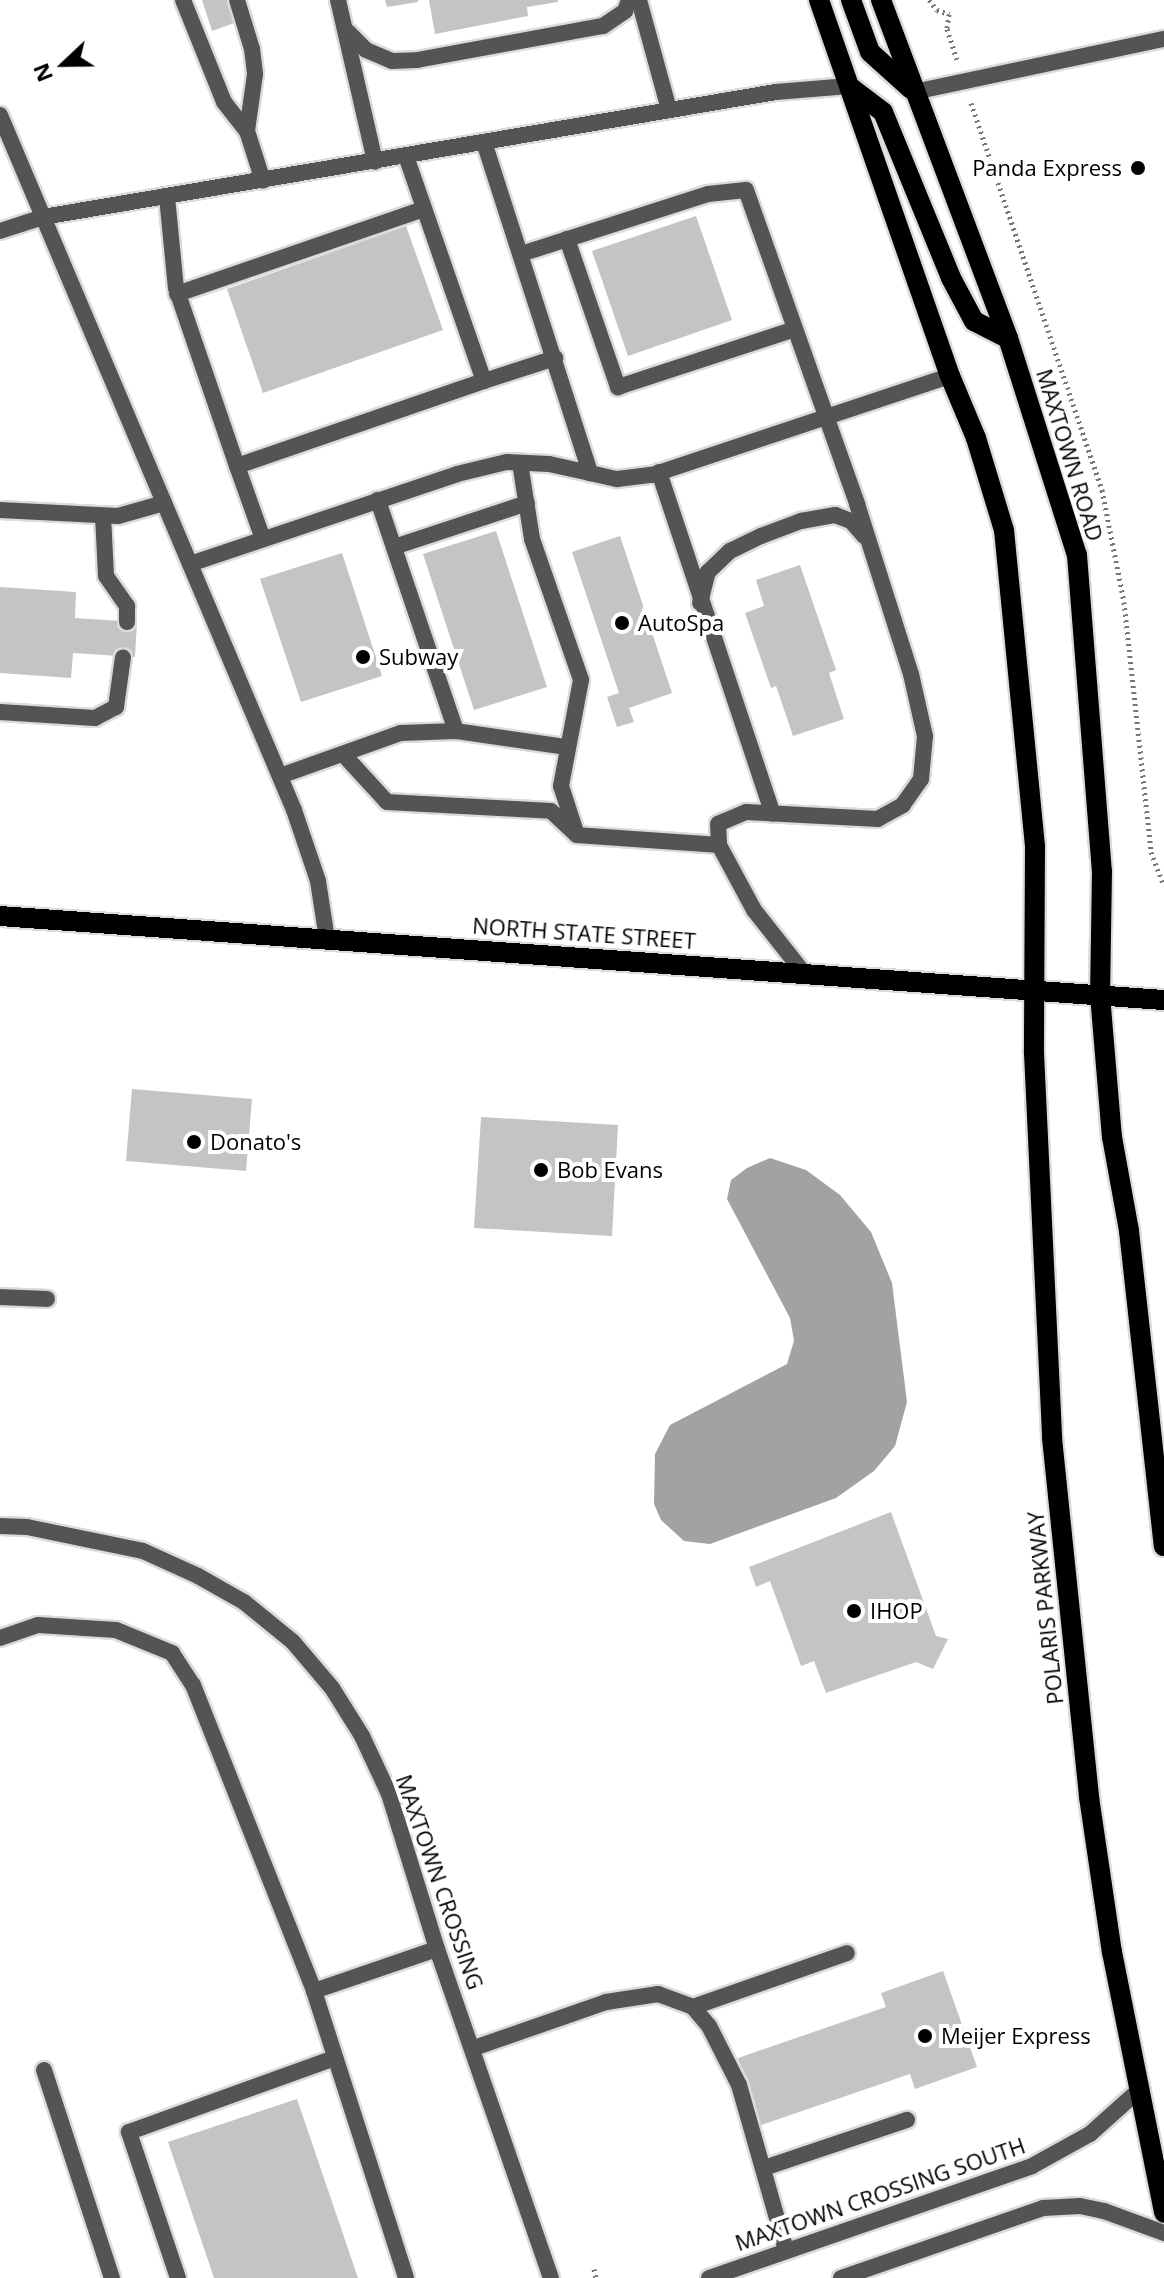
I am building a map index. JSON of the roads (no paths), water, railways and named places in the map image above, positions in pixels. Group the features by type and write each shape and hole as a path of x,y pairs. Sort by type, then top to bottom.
{"main road":[{"path":"819,0 950,376 976,438 1004,530 1035,846 1035,991"},
{"path":"851,0 870,52 914,92"},
{"name":"MAXTOWN ROAD","path":"881,0 1008,338 1077,555 1102,871 1100,995"},
{"path":"849,86 883,112 951,278 974,321 1008,338"},
{"name":"NORTH STATE STREET","path":"0,916 1164,1000"},
{"name":"POLARIS PARKWAY","path":"1035,991 1036,1112 1052,1438 1089,1797 1112,1952 1164,2213"},
{"path":"1100,995 1112,1137 1129,1231 1164,1546"}],"street":[{"path":"183,0 224,102 247,131 263,181"},
{"path":"237,0 252,49 255,74 247,131"},
{"path":"338,0 348,32 375,162"},
{"path":"348,32 366,50 392,61 417,60 603,26 625,11 629,0"},
{"path":"639,0 669,110"},
{"path":"914,92 1164,39"},
{"path":"0,231 43,217 669,110 776,92 849,86"},
{"path":"0,115 280,776 318,881 327,939"},
{"path":"484,142 590,473"},
{"path":"406,156 484,381"},
{"path":"521,254 708,194 746,190 868,540 911,674 925,736 921,779 903,805 878,819 746,812 718,824 719,845 754,910 803,972"},
{"path":"167,197 177,294 263,539"},
{"path":"177,294 424,209"},
{"path":"567,239 618,387 795,329"},
{"path":"237,466 555,358"},
{"path":"190,564 457,474 507,462 549,464 617,479 659,472 950,376"},
{"path":"520,463 532,539 581,680 561,786 577,835"},
{"path":"659,472 700,603 773,814"},
{"path":"378,500 456,731"},
{"path":"0,510 118,516 164,503"},
{"path":"394,547 527,503"},
{"path":"700,603 708,572 730,551 788,526 835,515 851,521 868,540"},
{"path":"103,516 106,576 127,606 127,622"},
{"path":"0,712 95,718 116,707 123,657"},
{"path":"280,776 401,733 456,731 566,747"},
{"path":"343,754 387,802 551,811 577,835 719,845"},
{"path":"0,1297 47,1299"},
{"name":"MAXTOWN CROSSING","path":"0,1526 27,1527 143,1551 244,1602 293,1642 332,1688 362,1736 389,1794 437,1949 474,2048 551,2278"},
{"path":"0,1638 38,1625 116,1630 172,1653 193,1685 314,1991 406,2278"},
{"path":"314,1991 437,1949"},
{"path":"693,2007 847,1953"},
{"path":"474,2048 606,2002 658,1994 693,2007 709,2026 739,2085 786,2250"},
{"path":"178,2278 129,2132 335,2058"},
{"path":"44,2070 112,2278"},
{"name":"MAXTOWN CROSSING SOUTH","path":"709,2278 1032,2166 1090,2134 1139,2090"},
{"path":"764,2168 907,2120"},
{"path":"841,2278 1043,2208 1080,2206 1121,2215 1164,2233"}],"place":[{"name":"Panda Express","path":"1138,168"},
{"name":"AutoSpa","path":"622,623"},
{"name":"Subway","path":"363,657"},
{"name":"Donato's","path":"194,1142"},
{"name":"Bob Evans","path":"541,1170"},
{"name":"IHOP","path":"854,1611"},
{"name":"Meijer Express","path":"925,2036"}]}
